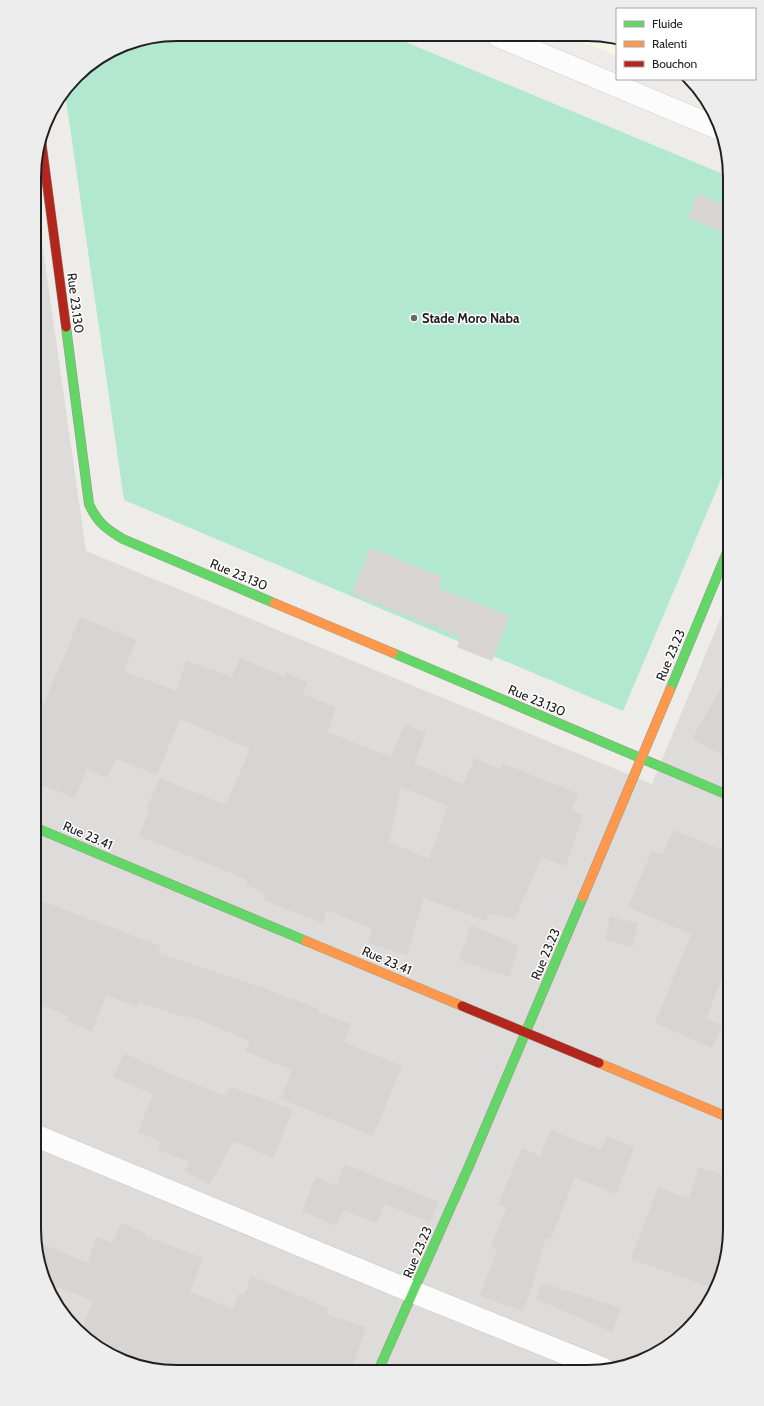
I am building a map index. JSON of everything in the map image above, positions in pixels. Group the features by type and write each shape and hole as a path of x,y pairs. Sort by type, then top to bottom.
{"street":[{"path":"510,41 713,126"},
{"name":"Rue 23.130","path":"43,155 89,504 95,517 104,528 123,539 723,793"},
{"name":"Rue 23.23","path":"381,1365 526,1032 723,562"},
{"name":"Rue 23.41","path":"41,830 723,1115"},
{"path":"41,1138 413,1292 594,1365"}],"shaded area":[{"path":"581,41 596,41 616,45 616,56"},
{"path":"41,235 86,551 652,784 723,612 723,1238 713,1281 695,1312 683,1325 670,1337 647,1351 630,1358 596,1365 160,1364 125,1355 102,1342 87,1331 75,1319 55,1289 48,1272 41,1238"}],"green space":[{"name":"Stade Moro Naba","path":"168,41 403,41 723,174 723,475 623,711 124,500 66,99 75,87 87,75 109,59 134,48"}],"building":[{"path":"697,194 723,203 723,231 688,218"},
{"path":"370,548 442,577 438,588 510,616 492,661 457,647 461,637 352,594"},
{"path":"80,617 136,640 124,671 176,691 186,661 232,677 240,658 284,676 286,672 308,683 302,694 336,707 327,732 391,757 405,724 426,733 414,763 463,784 475,758 500,769 502,763 579,794 571,810 583,815 566,866 541,857 515,919 488,913 486,921 424,898 407,955 368,943 372,929 327,910 322,923 263,900 265,893 246,885 248,880 139,836 150,809 147,807 160,778 226,805 250,749 180,719 157,775 117,759 106,778 87,768 75,798 41,785 41,712 56,673 57,674","holes":["401,787 448,806 429,859 389,842"]},
{"path":"723,684 723,755 692,739"},
{"path":"673,830 723,850 723,976 706,1019 722,1025 712,1048 655,1023 691,934 628,907 652,850 663,855"},
{"path":"41,901 161,946 158,953 264,988 289,999 290,998 319,1009 318,1012 351,1024 344,1042 402,1066 373,1136 281,1099 292,1070 245,1051 250,1041 187,1015 186,1018 139,1002 137,1007 106,995 92,1031 67,1021 69,1016 41,1005"},
{"path":"610,917 638,923 633,947 605,940"},
{"path":"471,925 519,946 509,977 459,960"},
{"path":"124,1053 173,1075 226,1096 230,1087 293,1109 273,1158 234,1141 209,1185 185,1171 190,1162 158,1150 162,1142 138,1132 153,1094 113,1077"},
{"path":"551,1130 601,1150 607,1136 634,1147 616,1194 575,1177 551,1239 546,1238 523,1311 480,1296 497,1250 491,1247 507,1207 498,1204 522,1148 540,1156"},
{"path":"344,1164 439,1202 430,1222 384,1204 377,1223 343,1210 336,1226 302,1211 316,1177 337,1186"},
{"path":"699,1167 723,1175 723,1238 716,1272 710,1287 631,1259 658,1187 689,1199"},
{"path":"121,1223 146,1233 145,1236 203,1258 190,1292 233,1309 239,1293 244,1295 251,1276 328,1308 326,1314 366,1327 353,1365 160,1364 125,1355 117,1351 102,1342 83,1327 93,1301 53,1285 48,1272 42,1244 88,1263 96,1237 113,1243"},
{"path":"542,1283 621,1308 612,1332 536,1299"}],"traffic: fast":[{"path":"66,327 89,504 95,516 107,528 123,539 274,603"},
{"path":"670,690 723,562"},
{"path":"393,653 723,793"},
{"path":"41,830 306,941"},
{"path":"381,1365 469,1166 583,897"}],"traffic: slow":[{"path":"274,603 393,653"},
{"path":"583,897 670,690"},
{"path":"306,941 462,1006"},
{"path":"599,1063 723,1115"}],"traffic: jam":[{"path":"43,155 66,327"},
{"path":"462,1006 599,1063"}],"place":[{"name":"Stade Moro Naba","path":"414,318"}]}
